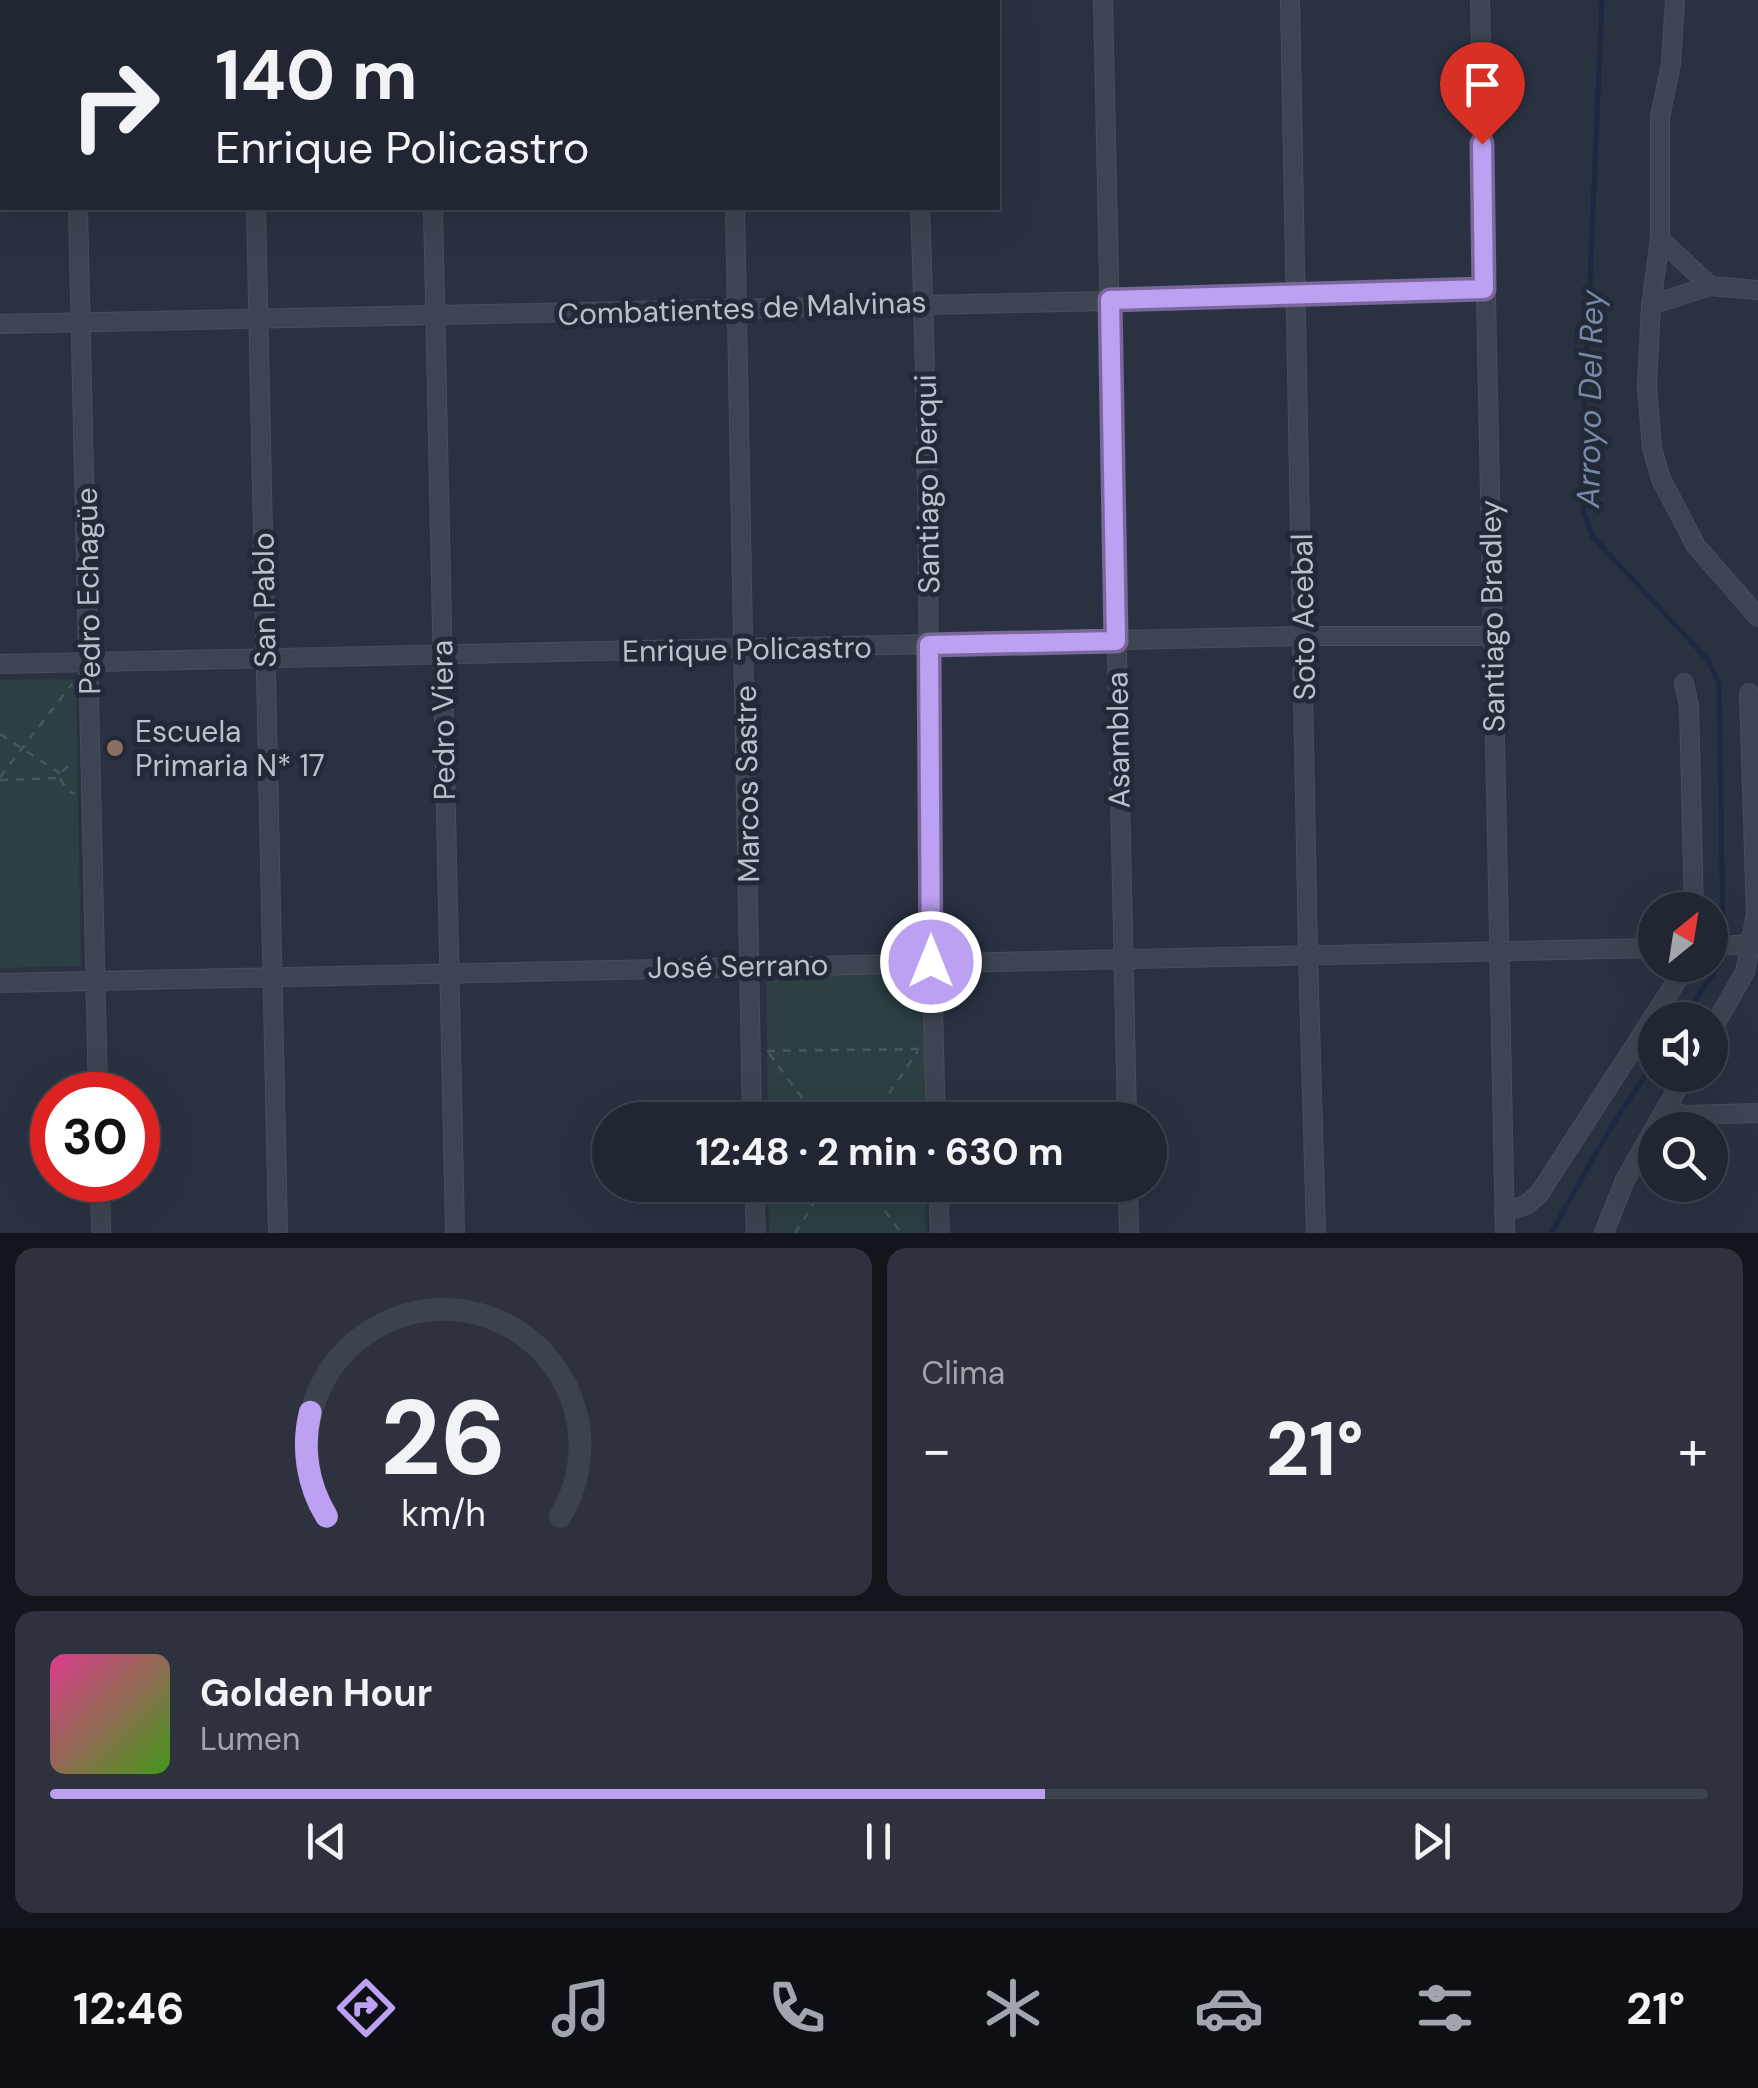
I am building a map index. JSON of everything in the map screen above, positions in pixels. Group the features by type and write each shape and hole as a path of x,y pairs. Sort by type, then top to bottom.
{"street":[{"name":"Asamblea","path":"1102,0 1127,1102"},
{"name":"Soto Acebal","path":"1290,0 1316,1233"},
{"name":"Santiago Bradley","path":"1480,0 1505,1233"},
{"path":"1675,0 1671,64 1660,118 1660,238 1651,305 1648,400 1652,448 1660,479 1696,546 1758,617"},
{"name":"Pedro Echagüe","path":"78,210 98,1072"},
{"name":"San Pablo","path":"256,210 278,1233"},
{"name":"Pedro Viera","path":"433,210 456,1233"},
{"name":"Marcos Sastre","path":"735,210 752,1102"},
{"name":"Santiago Derqui","path":"920,210 935,1102"},
{"path":"1660,238 1710,286"},
{"path":"1651,305 1710,286 1758,290"},
{"name":"Combatientes de Malvinas","path":"0,324 1484,289"},
{"name":"Enrique Policastro","path":"0,664 1304,636 1494,636"},
{"path":"1684,682 1689,706 1694,892"},
{"path":"1728,1002 1755,944 1755,778 1748,693"},
{"path":"1728,945 1755,944"},
{"name":"José Serrano","path":"0,983 1638,948"},
{"path":"1504,1212 1526,1205 1539,1194 1676,982"},
{"path":"1604,1233 1624,1180 1676,1092"},
{"path":"1666,1108 1684,1114 1758,1114"},
{"path":"100,1202 101,1233"},
{"path":"755,1202 756,1233"},
{"path":"939,1202 940,1233"},
{"path":"1128,1202 1129,1233"}],"path":[{"path":"57,680 76,679"},
{"path":"76,679 76,699"},
{"path":"0,778 76,679"},
{"path":"0,734 60,776 67,790 78,795"},
{"path":"60,776 64,768 78,759"},
{"path":"0,778 60,776"},
{"path":"805,1102 768,1051 920,1049 883,1102"},
{"path":"795,1233 814,1202"},
{"path":"878,1202 901,1233"}],"green space":[{"path":"76,679 81,966 0,968 0,680"},
{"path":"926,971 926,1102 768,1102 766,973"},
{"path":"768,1202 926,1202 925,1233 769,1233"}],"waterway":[{"name":"Arroyo Del Rey","path":"1602,0 1581,491 1593,537 1708,660 1719,684 1722,892"},
{"name":"Arroyo Del Rey","path":"1694,1002 1707,982"},
{"name":"Arroyo Del Rey","path":"1551,1233 1638,1086"}],"place":[{"name":"Escuela Primaria N* 17","path":"115,748"}],"route":[{"path":"931,962 929,645 1116,641 1110,300 1484,289 1482,144"}]}
